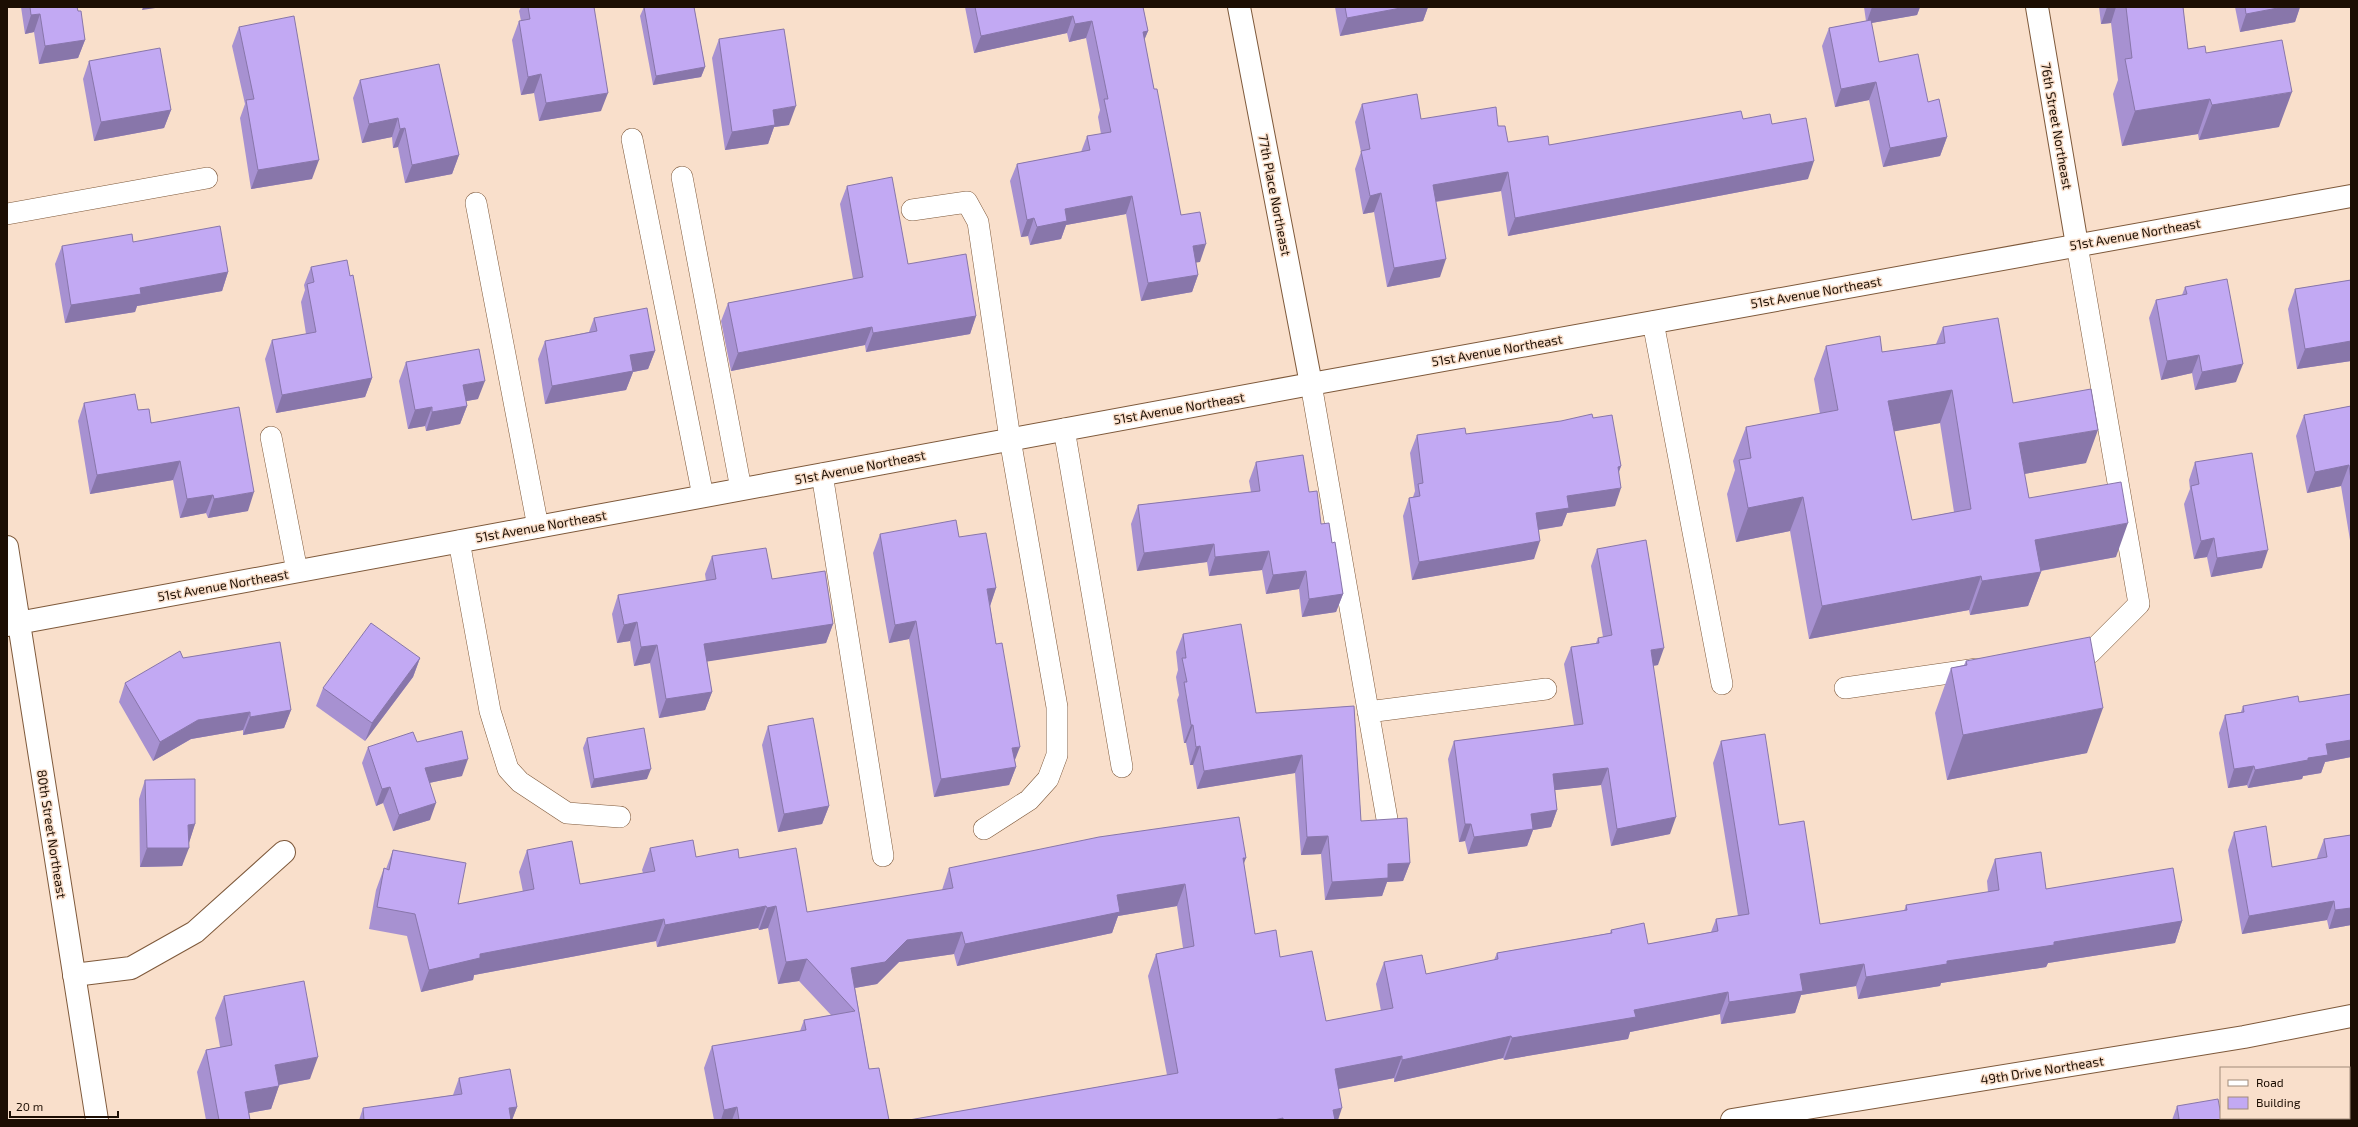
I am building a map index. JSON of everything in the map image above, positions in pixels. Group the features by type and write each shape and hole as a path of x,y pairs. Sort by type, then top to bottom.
{"street":[{"name":"77th Place Northeast","path":"1240,7 1311,384"},
{"name":"76th Street Northeast","path":"2037,7 2077,245"},
{"name":"51st Avenue Northeast","path":"13,624 1064,429 2351,196"},
{"name":"80th Street Northeast","path":"7,547 13,624 98,1120"},
{"path":"74,975 131,968 195,932 284,852"},
{"name":"49th Drive Northeast","path":"1732,1120 2244,1038 2351,1016"}],"lane":[{"path":"632,139 703,496"},
{"path":"682,177 741,489"},
{"path":"7,214 207,178"},
{"path":"912,210 967,202 978,222 1010,439 1057,707 1057,755 1048,779 1029,800 984,829"},
{"path":"476,203 538,527"},
{"path":"2043,660 2090,653 2139,604 2077,245"},
{"path":"1653,322 1722,684"},
{"path":"1311,384 1387,819"},
{"path":"1064,429 1122,767"},
{"path":"271,437 297,571"},
{"path":"822,474 883,856"},
{"path":"459,542 490,711 508,769 520,782 568,813 620,818"},
{"path":"1845,688 1995,666"},
{"path":"1368,712 1546,688"}],"building":[{"path":"30,7 77,7 78,11 81,11 85,40 45,46 40,14 31,15"},
{"path":"528,7 594,7 608,93 546,103 541,74 528,77 519,21 530,19"},
{"path":"644,7 694,7 705,67 656,76"},
{"path":"975,7 1143,7 1148,31 1143,32 1154,89 1157,89 1181,215 1200,212 1206,244 1193,246 1198,275 1148,283 1132,196 1065,209 1067,221 1037,227 1034,218 1027,220 1017,164 1090,150 1087,136 1111,132 1104,99 1108,99 1092,21 1075,24 1073,16 981,36"},
{"path":"1345,7 1406,7 1347,18"},
{"path":"2126,7 2183,7 2188,49 2205,46 2206,53 2282,40 2292,92 2212,105 2210,99 2135,111 2125,59 2132,58"},
{"path":"2245,7 2283,7 2246,14"},
{"path":"294,16 319,160 258,170 246,100 254,99 239,27"},
{"path":"1871,20 1879,62 1918,54 1928,102 1939,99 1947,137 1890,148 1876,82 1841,89 1829,28"},
{"path":"784,29 796,106 773,110 775,125 732,132 719,39"},
{"path":"160,48 171,110 101,122 89,61"},
{"path":"439,64 459,155 412,165 405,128 400,129 398,118 369,124 360,80"},
{"path":"1417,94 1421,119 1496,107 1498,126 1505,126 1508,142 1548,136 1549,145 1741,111 1743,119 1770,114 1772,124 1806,118 1814,161 1515,218 1508,172 1433,185 1446,259 1394,268 1381,193 1370,196 1361,151 1370,149 1362,104"},
{"path":"892,177 908,264 966,254 976,316 873,333 872,327 738,353 728,303 863,277 847,186"},
{"path":"220,226 228,272 140,288 141,294 71,305 62,246 132,234 133,242"},
{"path":"347,260 350,276 353,275 372,378 282,395 272,340 316,332 307,284 314,282 311,267"},
{"path":"2227,279 2243,364 2202,372 2199,355 2167,361 2156,300 2187,294 2185,287"},
{"path":"2351,280 2351,341 2305,349 2295,289"},
{"path":"647,308 655,351 630,355 633,371 552,386 545,341 597,331 594,318"},
{"path":"1998,318 2013,403 2091,389 2098,430 2019,443 2029,498 2121,482 2128,523 2035,540 2041,572 1982,581 1981,576 1822,606 1803,497 1748,508 1739,460 1751,458 1746,427 1838,410 1826,346 1880,336 1882,352 1945,343 1943,327","holes":["1952,390 1971,509 1912,520 1888,401"]},
{"path":"479,349 485,381 463,385 467,406 432,412 432,407 415,410 406,362"},
{"path":"135,394 138,410 149,409 151,423 239,407 254,492 214,499 213,495 187,499 180,461 97,475 84,403"},
{"path":"2351,406 2351,480 2349,465 2315,472 2304,415"},
{"path":"1592,414 1593,418 1612,415 1621,466 1618,467 1621,488 1567,496 1569,508 1536,513 1540,541 1419,562 1409,498 1420,496 1418,484 1423,483 1417,435 1465,428 1466,434 1561,421"},
{"path":"2252,453 2268,550 2217,558 2214,538 2201,541 2191,486 2199,484 2195,462"},
{"path":"1303,455 1309,492 1317,491 1321,524 1329,523 1332,543 1335,542 1343,594 1309,599 1306,571 1273,575 1269,551 1215,557 1214,544 1144,553 1138,505 1260,491 1256,462"},
{"path":"956,520 959,537 986,533 996,588 987,589 996,644 1002,643 1020,747 1012,748 1016,767 941,779 916,621 895,625 880,534"},
{"path":"1646,540 1664,648 1651,650 1676,817 1617,829 1608,768 1553,774 1557,810 1531,814 1533,829 1474,837 1471,824 1465,824 1454,741 1583,724 1571,647 1599,643 1598,638 1612,635 1597,549"},
{"path":"766,548 772,579 825,571 833,624 704,644 712,692 666,699 657,645 641,647 637,622 624,625 618,595 716,579 712,556"},
{"path":"371,623 420,658 372,723 323,688"},
{"path":"1241,624 1256,713 1354,706 1361,821 1407,818 1410,863 1388,864 1388,878 1332,882 1328,836 1307,837 1302,755 1204,771 1200,746 1196,747 1193,725 1191,725 1184,682 1187,682 1182,658 1186,658 1183,634"},
{"path":"2090,637 2103,708 1963,735 1951,668 1967,665 1966,661"},
{"path":"280,642 291,710 250,717 250,712 198,720 160,742 125,683 180,651 183,658"},
{"path":"2351,694 2351,740 2326,744 2328,755 2255,770 2254,766 2234,769 2225,715 2244,712 2243,706 2298,696 2299,702"},
{"path":"813,718 829,806 784,814 768,726"},
{"path":"644,728 651,769 594,779 587,738"},
{"path":"462,731 468,759 425,768 436,803 399,815 390,787 382,789 368,747 413,732 417,742"},
{"path":"1765,734 1779,825 1804,821 1820,924 1907,910 1906,905 1999,890 1995,859 2041,852 2046,889 2173,868 2182,921 2054,942 2054,945 1947,961 1947,964 1866,977 1864,964 1800,974 1803,991 1729,1002 1728,992 1634,1010 1636,1017 1512,1038 1511,1036 1402,1060 1402,1056 1335,1069 1342,1108 1333,1110 1335,1120 1283,1120 1283,1118 1274,1120 909,1120 1178,1073 1156,954 1194,946 1185,884 1117,895 1120,912 965,944 962,932 907,940 885,962 851,968 869,1069 879,1068 889,1120 739,1120 737,1107 724,1110 712,1046 806,1030 804,1020 855,1011 807,959 786,962 776,906 767,908 766,906 665,925 664,919 480,954 480,958 429,970 415,914 377,907 384,868 389,870 393,850 466,863 458,904 534,889 527,850 572,841 580,884 655,871 650,848 693,840 696,857 738,849 739,858 796,848 807,912 953,888 949,868 1099,837 1239,817 1246,858 1243,858 1255,934 1276,930 1280,957 1312,951 1326,1021 1393,1008 1384,962 1422,955 1426,974 1498,959 1497,953 1612,933 1611,930 1644,923 1648,944 1718,931 1716,919 1749,914 1721,741"},
{"path":"195,779 195,824 188,825 189,848 147,848 145,780"},
{"path":"2266,826 2272,867 2327,857 2324,839 2351,835 2351,908 2335,910 2334,901 2249,916 2234,832"},
{"path":"304,981 318,1057 275,1065 279,1086 245,1092 250,1120 219,1120 206,1050 232,1045 224,996"},
{"path":"510,1069 517,1107 509,1108 511,1120 364,1120 363,1108 462,1094 459,1078"},
{"path":"2351,1077 2351,1120 2280,1120 2350,1119"},
{"path":"2218,1099 2220,1119 2222,1120 2175,1120 2179,1119 2177,1106"}]}
